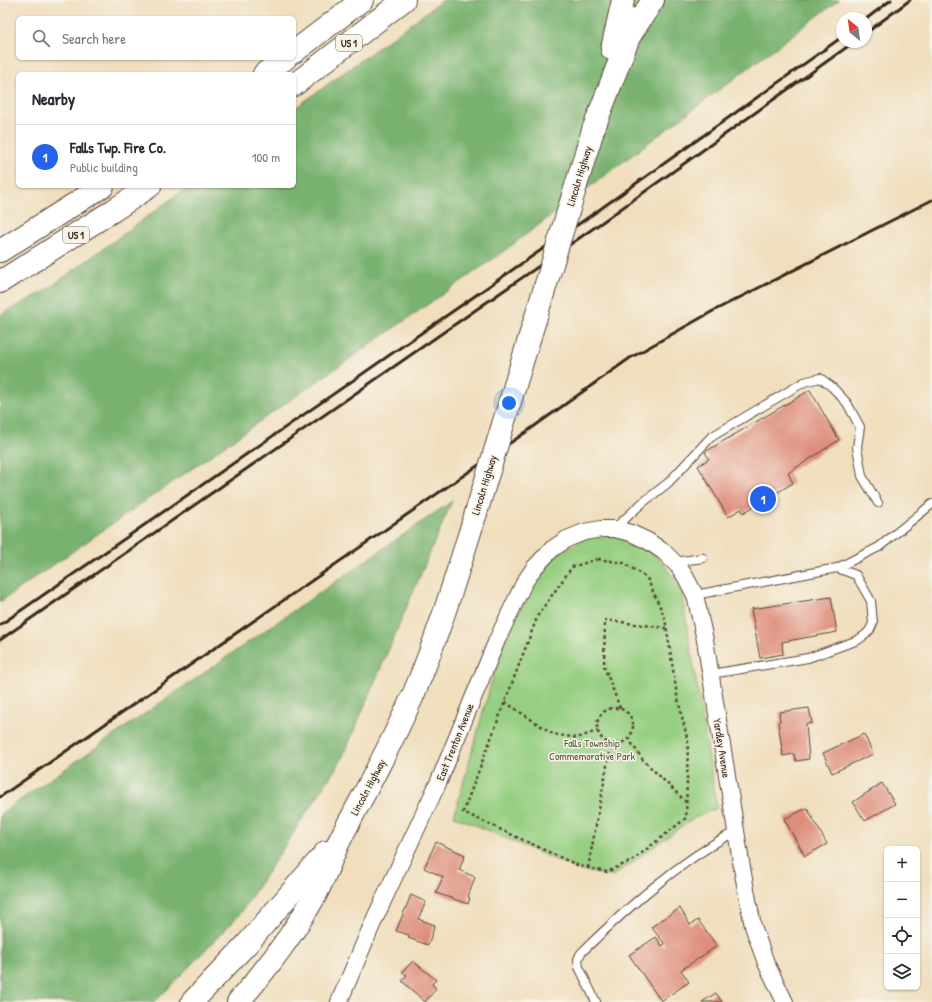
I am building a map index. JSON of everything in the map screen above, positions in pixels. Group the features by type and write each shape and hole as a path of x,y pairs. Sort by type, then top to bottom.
{"main road":[{"name":"US 1","path":"296,50 362,0"},
{"name":"US 1","path":"296,83 404,0"},
{"name":"Lincoln Highway","path":"238,1002 293,932 316,893 345,829 385,755 414,692 451,594 593,130 623,0"},
{"name":"Lincoln Highway","path":"593,130 643,0"},
{"path":"629,37 652,0"},
{"path":"267,72 283,60"},
{"name":"US 1","path":"0,251 100,188"},
{"name":"US 1","path":"0,282 147,188"},
{"name":"Lincoln Highway","path":"192,1002 301,883 345,829"}],"street":[{"name":"East Trenton Avenue","path":"339,1002 375,918 439,781 497,640 524,583 534,568 552,549 567,539 601,528 614,529"},
{"name":"Yardley Avenue","path":"614,529 631,533 648,541 664,552 685,576 695,595 706,640 736,832 753,926 766,962 785,1002"}],"lane":[{"path":"614,529 641,504 668,483 711,437 804,382 820,378 832,387 847,403 860,427 857,447 862,476 878,503"},
{"path":"695,595 838,568 879,547 932,504"},
{"path":"674,562 703,558"},
{"path":"711,674 808,658 858,640 865,635 874,623 871,601 856,575 838,568"},
{"path":"596,1002 579,967 578,959 581,953 623,912 680,866 718,841 736,832"}],"path":[{"path":"598,559 624,563 647,578 665,618 676,695 688,742 686,818 633,860 607,872 579,866 463,812 505,702 538,615 572,567 598,559"},
{"path":"620,708 604,666 605,620 666,628"},
{"path":"505,702 553,734 577,738 597,731"},
{"path":"620,708 630,715 633,721 632,733 623,742 611,744 600,737 597,731 597,720 604,711 620,708"},
{"path":"628,738 643,760 687,803"},
{"path":"588,868 611,744"}],"green space":[{"path":"443,0 839,0 496,257 0,602 0,315 48,289 186,188 296,188 296,108"},
{"path":"452,501 342,759 240,914 155,1002 0,1002 0,814"},
{"name":"Falls Township Commemorative Park","path":"615,536 642,545 665,565 681,589 717,808 692,819 613,876 579,870 454,816 499,655 517,615 537,577 558,553 587,538"}],"building":[{"path":"810,390 839,440 788,473 793,483 743,513 741,509 728,517 698,466 709,459 705,452"},
{"path":"831,597 837,632 782,642 783,654 760,658 751,609"},
{"path":"809,708 812,723 806,724 809,759 796,761 794,754 783,756 778,722 780,721 779,712"},
{"path":"864,734 873,754 832,773 823,753"},
{"path":"882,783 895,804 865,821 853,802"},
{"path":"807,808 827,844 805,856 784,819"},
{"path":"436,842 465,855 459,870 475,877 468,897 470,898 468,904 436,893 443,877 424,868"},
{"path":"411,895 426,902 418,919 435,925 428,945 408,938 409,935 396,931"},
{"path":"680,908 690,925 698,920 717,946 681,970 689,982 661,1001 629,955 656,937 662,946 665,944 651,927"},
{"path":"413,961 436,980 432,984 436,989 425,1002 402,981 407,975 402,972"},
{"path":"716,993 722,1002 702,1002"}],"railway":[{"path":"872,14 891,0"},
{"path":"872,28 910,0"},
{"path":"0,625 596,212 836,41"},
{"path":"0,640 601,223 846,48"},
{"path":"0,797 529,430 630,358 713,311 932,200"}],"place":[{"name":"Falls Twp. Fire Co.","path":"763,499"}]}
